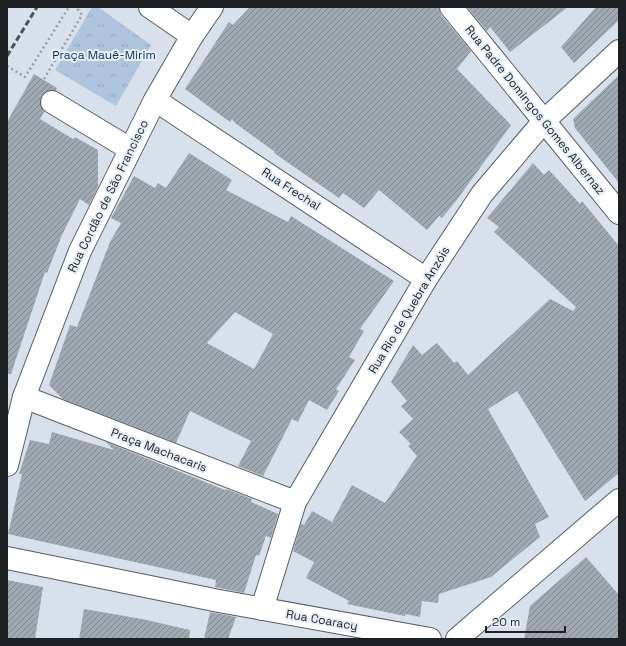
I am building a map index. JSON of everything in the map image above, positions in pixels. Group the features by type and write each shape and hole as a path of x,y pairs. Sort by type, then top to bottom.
{"street":[{"path":"150,7 192,36"},
{"name":"Rua Cordão de São Francisco","path":"7,465 24,397 80,251 155,100 192,36 212,7"},
{"name":"Rua Padre Domingos Gomes Albernaz","path":"451,7 619,213"},
{"name":"Rua Rio de Quebra Anzóis","path":"262,609 295,502 426,279 482,194 544,121 619,51"},
{"name":"Rua Frechal","path":"155,100 426,279"},
{"path":"52,102 130,149"},
{"name":"Praça Machacaris","path":"24,397 295,502"},
{"path":"456,639 619,500"},
{"path":"7,558 262,609"},
{"name":"Rua Coaracy","path":"262,609 430,639"}],"path":[{"path":"7,66 25,77 69,7"},
{"path":"52,102 36,93 82,15 76,7"}],"green space":[{"name":"Praça Mauê-Mirim","path":"92,7 98,7 151,45 116,106 55,70"}],"building":[{"path":"250,7 439,7 441,15 471,51 457,69 511,125 456,201 442,218 439,216 427,230 379,190 364,208 343,193 339,198 274,153 275,152 235,123 232,119 230,122 185,89 229,22 233,25"},
{"path":"467,7 568,7 510,52 490,27 487,31"},
{"path":"596,7 619,7 619,20 574,63 561,47"},
{"path":"34,74 57,88 56,91 46,91 41,96 40,102 44,112 40,119 73,139 75,137 98,150 98,187 89,205 80,199 62,235 47,273 45,272 11,374 7,374 7,122"},
{"path":"619,75 619,183 575,128 573,119"},
{"path":"189,153 232,180 226,190 288,222 291,216 394,281 360,329 364,331 349,357 355,360 336,389 339,391 327,410 309,400 298,422 292,419 263,476 238,466 251,441 190,411 176,443 63,399 49,385 70,325 77,327 110,242 121,223 111,218 134,176 155,188 158,183 166,188","holes":["235,312 273,334 254,369 207,343"]},
{"path":"533,163 544,175 549,170 580,204 582,201 619,246 619,473 585,501 517,391 488,409 549,517 535,524 540,537 491,577 439,594 438,603 422,601 420,617 405,614 405,616 347,604 349,601 306,578 314,562 293,551 301,524 304,525 312,511 332,522 352,485 385,503 417,456 408,446 411,444 399,432 413,419 401,406 407,401 391,382 413,345 422,355 437,343 454,363 457,361 468,375 550,299 573,311 576,307 494,232 499,227 487,218"},
{"path":"52,432 114,450 106,442 225,490 226,489 252,499 251,502 278,514 271,538 266,536 259,556 256,555 244,593 215,587 216,580 8,534 22,474 19,474 30,440 49,444"},
{"path":"586,557 619,595 619,639 524,639 530,606"},
{"path":"7,580 43,587 35,639 7,639"},
{"path":"84,609 142,619 190,630 189,639 79,639"},
{"path":"210,612 236,617 228,639 204,639"}],"railway":[{"path":"7,56 37,7"}]}
